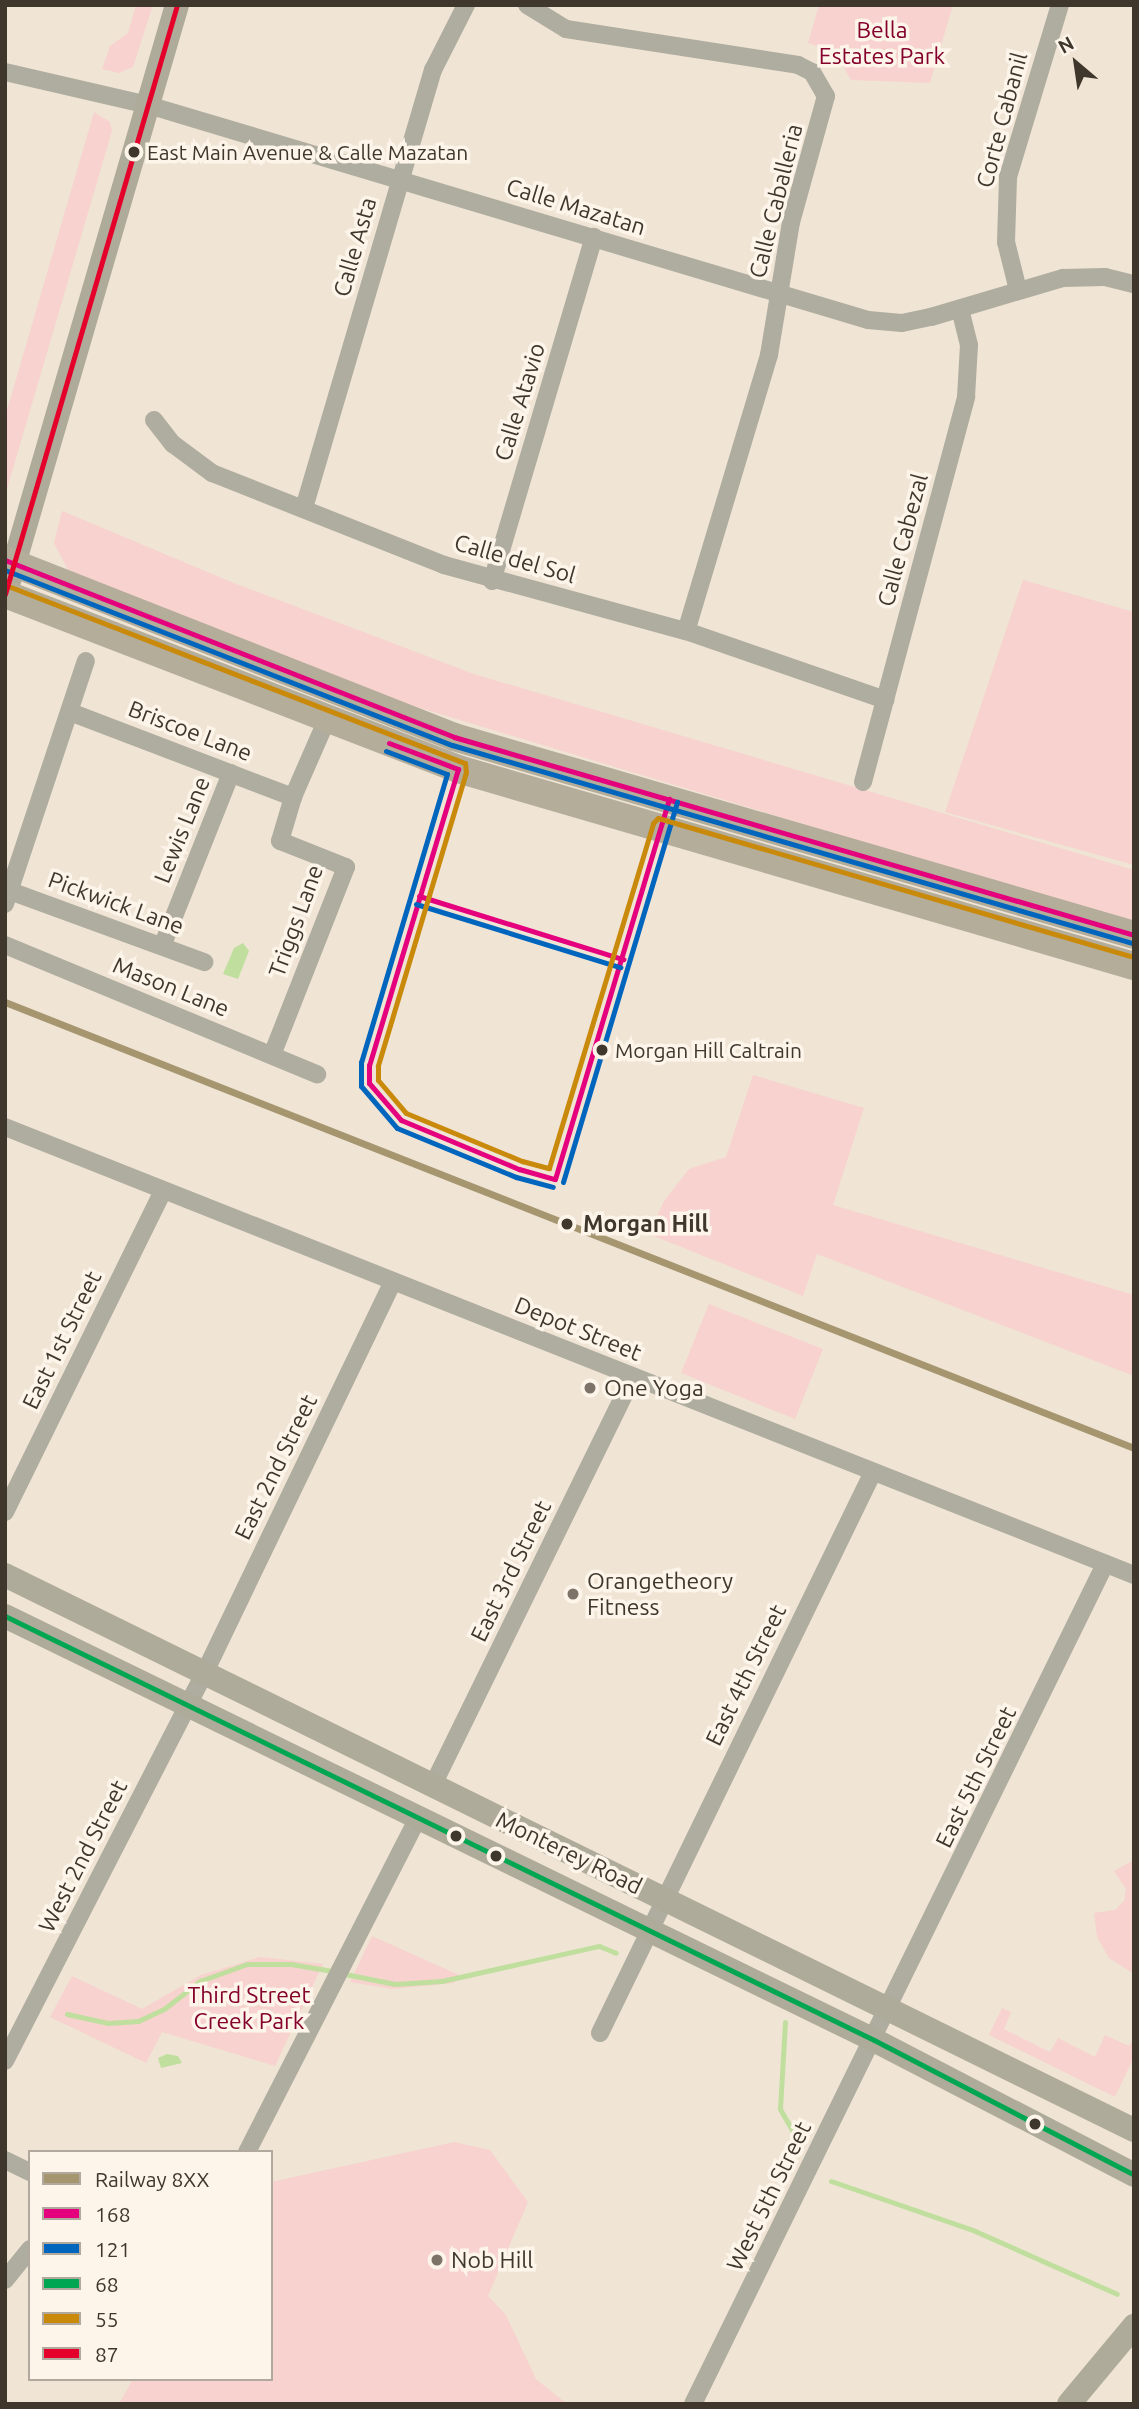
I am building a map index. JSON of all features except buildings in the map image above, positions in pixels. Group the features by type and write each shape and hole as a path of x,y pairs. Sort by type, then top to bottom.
{"main road":[{"path":"177,5 9,561 5,594 458,769 1134,966"},
{"path":"9,561 454,737 1134,934"},
{"name":"Monterey Road","path":"5,1575 1134,2130"},
{"name":"Monterey Road","path":"5,1616 874,2040 1134,2175"},
{"path":"1069,2404 1134,2326"}],"street":[{"name":"Calle Asta","path":"304,508 433,70 466,5"},
{"name":"Calle Caballeria","path":"527,5 566,29 777,59 812,72 827,96 791,222 769,355 686,631"},
{"name":"Corte Cabanil","path":"1018,290 1006,242 1007,177 1060,5"},
{"name":"Calle Mazatan","path":"5,72 148,106 868,320 902,323 960,309 1063,278 1105,277 1134,284"},
{"name":"Calle Atavio","path":"492,581 594,237"},
{"name":"Calle Cabezal","path":"863,782 966,397 970,345 960,309"},
{"name":"Calle del Sol","path":"154,420 173,444 212,473 492,581 686,631 885,700"},
{"path":"8,897 86,661"},
{"name":"Briscoe Lane","path":"70,712 293,797"},
{"path":"293,797 327,719"},
{"name":"Lewis Lane","path":"163,944 231,773"},
{"name":"Triggs Lane","path":"272,1055 346,867 281,841 293,797"},
{"name":"Pickwick Lane","path":"8,897 163,944 204,962"},
{"name":"Mason Lane","path":"5,945 317,1074"},
{"name":"Depot Street","path":"5,1127 1134,1576"},
{"name":"East 1st Street","path":"5,1512 163,1191"},
{"name":"East 2nd Street","path":"204,1674 393,1282"},
{"name":"East 3rd Street","path":"432,1787 633,1377"},
{"name":"East 4th Street","path":"600,2033 873,1472"},
{"name":"East 5th Street","path":"889,2011 1105,1564"},
{"name":"West 2nd Street","path":"5,2061 204,1674"},
{"path":"248,2150 419,1816"},
{"name":"West 5th Street","path":"693,2404 889,2011"},
{"path":"5,2160 28,2171"},
{"path":"5,2280 28,2251"}],"green space":[{"path":"136,5 153,5 133,67 119,73 102,69 110,46 128,33"},
{"name":"Bella Estates Park","path":"819,5 953,5 930,83 851,80 835,52 808,43"},
{"path":"94,112 110,122 112,131 7,489 5,417"},
{"path":"62,511 234,583 474,674 1134,870 1134,924 384,697 70,574 54,543"},
{"path":"1023,580 1134,612 1134,865 945,812"},
{"path":"753,1075 864,1108 833,1205 1134,1295 1134,1376 817,1254 803,1296 649,1234 664,1201 689,1169 726,1157"},
{"path":"709,1304 823,1349 795,1419 681,1373"},
{"path":"1134,1860 1134,1974 1109,1958 1097,1937 1094,1913 1115,1910 1124,1901 1126,1889 1114,1871"},
{"name":"Third Street Creek Park","path":"372,1936 459,1975 454,1983 392,1989 350,1982"},
{"name":"Third Street Creek Park","path":"260,1957 323,1964 275,2066 162,2032 146,2063 50,2017 72,1976 142,2009 201,1975"},
{"path":"1002,2008 1011,2012 1004,2029 1050,2052 1058,2038 1095,2057 1105,2035 1129,2046 1134,2038 1134,2057 1115,2097 989,2035"},
{"path":"454,2142 490,2150 528,2202 488,2296 506,2315 536,2379 567,2404 119,2404 132,2381 273,2381 273,2182"}],"shaded area":[{"path":"243,943 249,951 238,979 223,974 234,948"},
{"path":"167,2054 178,2056 182,2063 161,2068 158,2058"}],"waterway":[{"path":"345,1974 395,1984 442,1981 599,1946 616,1953"},
{"path":"67,2014 108,2023 138,2021 164,2009 200,1981 247,1964 291,1964 332,1971"},
{"path":"785,2022 780,2109 799,2142"},
{"path":"831,2181 975,2231 1117,2294"}],"rail line":[{"name":"8XX","path":"5,1002 1134,1448"}],"transit line":[{"name":"87","path":"5,594 177,5"},
{"name":"168","path":"5,560 454,737 1134,935"},
{"name":"121","path":"5,570 452,745 1132,943"},
{"name":"55","path":"8,586 465,763 466,772 378,1066 378,1080 406,1113 522,1161 549,1168 653,823 658,818 1134,957"},
{"name":"168","path":"389,743 458,769 369,1065 369,1083 401,1120 519,1169 555,1179"},
{"name":"121","path":"386,751 447,774 361,1062 361,1086 397,1128 516,1177 553,1187"},
{"name":"168","path":"555,1179 669,799"},
{"name":"121","path":"563,1182 677,802"},
{"name":"168","path":"419,896 623,959"},
{"name":"121","path":"416,904 620,967"},
{"name":"68","path":"5,1616 874,2040 1134,2175"}],"place":[{"name":"East Main Avenue & Calle Mazatan","path":"134,152"},
{"name":"Morgan Hill Caltrain","path":"602,1050"},
{"name":"Morgan Hill","path":"567,1224"},
{"name":"One Yoga","path":"590,1388"},
{"name":"Orangetheory Fitness","path":"573,1594"},
{"name":"Nob Hill","path":"437,2260"}]}
